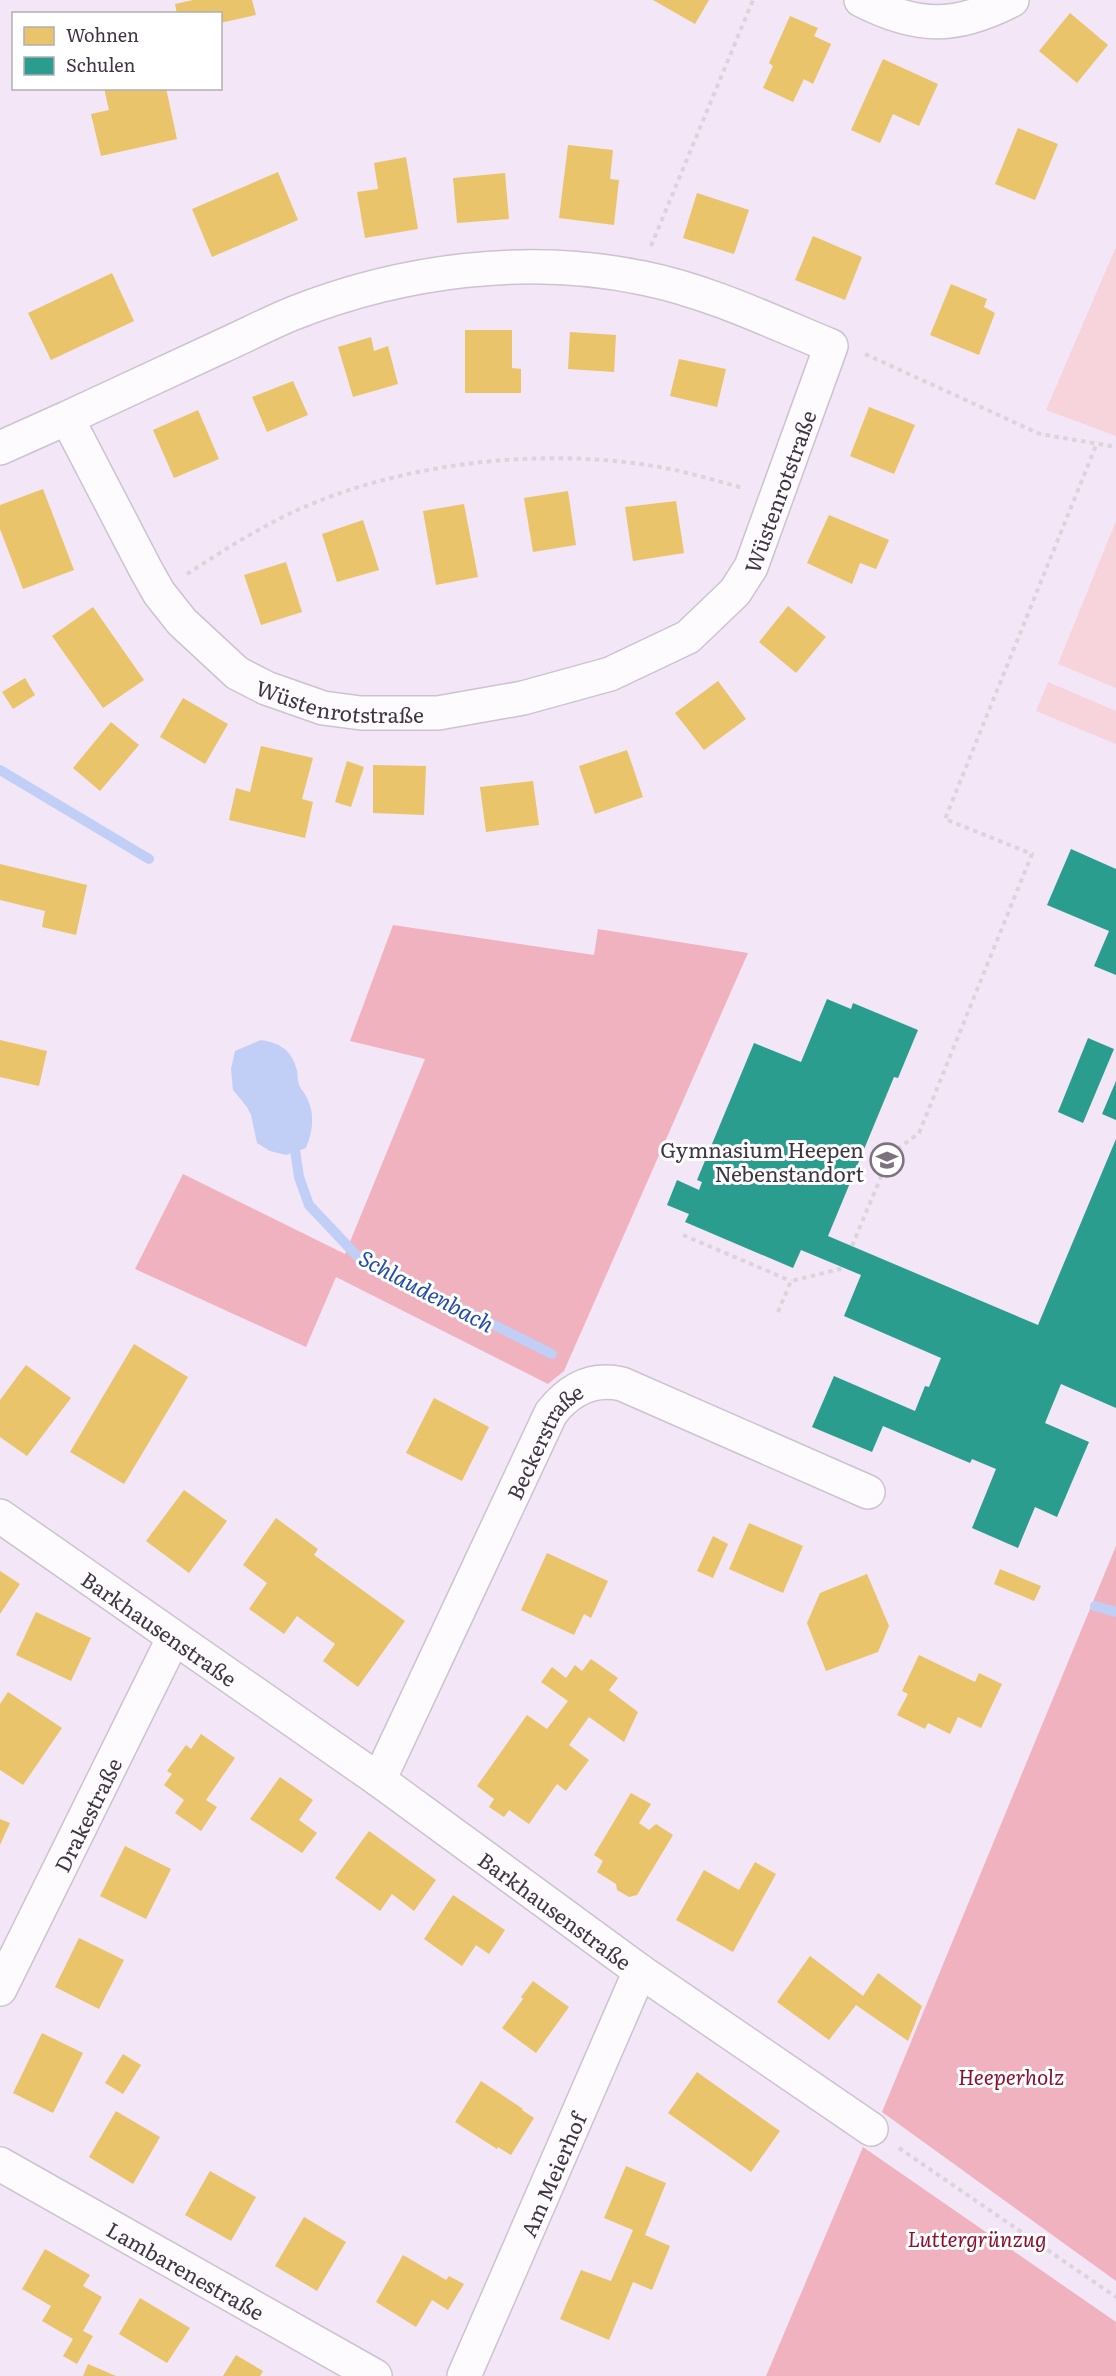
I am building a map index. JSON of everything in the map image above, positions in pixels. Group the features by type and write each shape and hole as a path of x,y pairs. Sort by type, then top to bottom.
{"street":[{"path":"861,0 882,11 916,20 940,22 963,21 986,14 1012,0"},
{"path":"0,448 294,312 359,292 436,274 510,267 578,269 643,278 739,308 831,346"},
{"name":"Wüstenrotstraße","path":"68,418 159,593 182,622 237,673 266,688 323,708 361,713 438,713 481,707 562,689 610,675 688,637 735,592 751,567 831,346"},
{"name":"Beckerstraße","path":"379,1780 551,1413 572,1391 597,1382 610,1381 622,1384 868,1492"},
{"name":"Barkhausenstraße","path":"0,1516 173,1639 379,1780 640,1971 871,2129"},
{"name":"Drakestraße","path":"0,1989 173,1639"},
{"name":"Am Meierhof","path":"464,2376 640,1971"},
{"name":"Lambarenestraße","path":"0,2164 375,2376"}],"path":[{"path":"643,278 644,262 753,0"},
{"path":"831,346 851,348 1040,434 1116,447"},
{"path":"852,1246 890,1155 919,1133 1032,854 945,819 1097,443"},
{"path":"159,593 237,541 294,512 348,491 404,476 452,467 498,460 594,459 655,466 778,496"},
{"path":"683,1235 791,1281 844,1268"},
{"path":"778,1311 791,1281"},
{"path":"871,2129 1116,2297"}],"shaded area":[{"path":"1116,247 1116,436 1046,410"},
{"path":"1116,521 1116,688 1058,664"},
{"path":"1048,682 1116,711 1116,744 1036,711"}],"green space":[{"path":"393,925 594,955 598,929 748,953 564,1371 548,1384 336,1277 306,1347 135,1269 183,1174 345,1254 425,1059 350,1041"},
{"name":"Heeperholz","path":"1116,1546 1116,2281 882,2112"},
{"name":"Luttergrünzug","path":"863,2147 1116,2322 1116,2376 766,2376"}],"water":[{"path":"261,1040 278,1045 291,1056 296,1067 299,1085 310,1104 312,1129 306,1148 286,1155 270,1151 257,1143 251,1115 233,1090 231,1069 235,1051"}],"building: Wohnen":[{"path":"193,0 252,0 256,15 222,23 222,12 177,12 175,4"},
{"path":"653,0 709,0 695,24"},
{"path":"1070,13 1108,45 1077,83 1039,51"},
{"path":"790,16 818,28 814,36 831,44 813,84 804,79 793,102 763,88 773,66 769,63"},
{"path":"883,59 938,84 919,126 893,114 880,143 851,130"},
{"path":"104,90 166,90 177,139 101,156 91,114 109,110"},
{"path":"1018,128 1058,144 1035,200 995,184"},
{"path":"568,145 613,150 610,179 619,180 614,225 559,218"},
{"path":"406,157 418,229 365,238 357,192 378,189 374,163"},
{"path":"278,172 298,220 212,257 192,209"},
{"path":"505,173 509,219 457,223 453,178"},
{"path":"697,193 749,210 734,254 683,238"},
{"path":"813,236 862,257 845,300 795,280"},
{"path":"112,273 134,321 51,360 28,313"},
{"path":"951,284 987,299 984,307 995,313 979,355 930,335"},
{"path":"465,330 512,330 512,368 521,369 521,393 465,393"},
{"path":"570,332 616,335 614,372 568,369"},
{"path":"371,337 374,351 388,346 398,384 353,397 338,347"},
{"path":"679,359 726,369 717,407 670,396"},
{"path":"293,381 308,415 267,432 252,397"},
{"path":"869,407 915,425 894,474 850,456"},
{"path":"198,410 219,459 174,478 153,430"},
{"path":"43,489 74,570 23,589 0,529 0,505"},
{"path":"568,491 576,545 533,552 524,498"},
{"path":"676,501 684,553 633,561 625,507"},
{"path":"464,504 478,577 436,585 423,511"},
{"path":"829,515 889,540 876,569 860,563 852,584 807,563"},
{"path":"363,520 379,570 337,582 322,534"},
{"path":"286,562 302,612 261,625 244,575"},
{"path":"788,606 826,637 796,673 759,642"},
{"path":"93,607 144,680 103,708 52,636"},
{"path":"25,678 35,695 13,709 2,692"},
{"path":"718,681 746,719 704,750 675,713"},
{"path":"183,698 228,724 205,764 160,737"},
{"path":"111,722 139,745 100,791 73,768"},
{"path":"261,746 313,758 302,799 313,802 305,838 229,820 236,788 250,792"},
{"path":"627,750 643,797 595,814 579,766"},
{"path":"347,761 364,767 351,807 335,802"},
{"path":"373,765 426,766 424,815 373,813"},
{"path":"533,781 539,825 486,832 480,787"},
{"path":"0,864 87,885 76,935 42,927 45,911 0,900"},
{"path":"0,1040 47,1051 39,1086 0,1077"},
{"path":"134,1344 188,1377 124,1484 70,1452"},
{"path":"26,1365 71,1398 27,1456 0,1437 0,1400"},
{"path":"434,1398 489,1427 462,1481 406,1453"},
{"path":"184,1490 227,1521 189,1573 146,1541"},
{"path":"276,1518 318,1549 314,1555 405,1621 358,1687 323,1661 335,1644 297,1616 284,1634 249,1609 267,1583 243,1565"},
{"path":"749,1523 803,1546 783,1593 729,1569"},
{"path":"713,1536 728,1544 713,1578 697,1571"},
{"path":"547,1553 608,1581 591,1618 584,1614 574,1635 521,1610"},
{"path":"1000,1569 1041,1586 1034,1601 994,1584"},
{"path":"0,1571 20,1584 0,1614"},
{"path":"867,1574 889,1626 878,1652 826,1671 807,1623 820,1593"},
{"path":"36,1612 91,1638 71,1681 16,1655"},
{"path":"919,1655 975,1682 979,1673 1002,1684 981,1728 958,1717 950,1734 928,1723 925,1729 897,1715 908,1694 902,1691"},
{"path":"591,1659 618,1678 609,1690 638,1712 624,1742 589,1717 569,1745 589,1760 566,1791 557,1784 529,1824 509,1810 504,1817 489,1807 494,1799 477,1786 527,1715 547,1729 568,1701 541,1682 552,1667 566,1678 575,1665 582,1671"},
{"path":"8,1692 62,1728 23,1785 0,1770 0,1704"},
{"path":"201,1734 235,1758 206,1800 217,1807 201,1831 175,1813 184,1800 164,1785 172,1774 167,1771 186,1745 191,1749"},
{"path":"280,1777 313,1800 299,1820 317,1833 302,1853 250,1819"},
{"path":"631,1793 651,1804 639,1823 649,1830 656,1824 673,1835 637,1895 629,1897 617,1890 616,1884 597,1872 603,1861 594,1855"},
{"path":"0,1819 10,1823 0,1845"},
{"path":"369,1831 436,1880 414,1911 392,1894 380,1911 335,1878"},
{"path":"125,1846 171,1869 146,1919 100,1896"},
{"path":"755,1862 776,1874 733,1952 676,1920 704,1870 739,1890"},
{"path":"453,1895 505,1930 489,1954 476,1945 462,1966 424,1939"},
{"path":"79,1938 124,1960 99,2009 55,1987"},
{"path":"810,1956 863,1996 878,1973 922,2006 908,2041 856,2005 829,2040 777,2002"},
{"path":"533,1981 569,2007 536,2053 502,2028"},
{"path":"42,2033 83,2053 53,2113 13,2093"},
{"path":"123,2054 141,2065 123,2094 105,2083"},
{"path":"697,2072 780,2131 751,2172 668,2113"},
{"path":"481,2081 534,2118 511,2155 498,2147 497,2149 455,2122"},
{"path":"116,2111 160,2137 133,2184 89,2157"},
{"path":"626,2166 666,2183 645,2235 670,2246 652,2290 633,2282 609,2340 560,2319 581,2270 611,2281 633,2230 604,2218"},
{"path":"210,2171 256,2197 231,2241 185,2215"},
{"path":"304,2217 346,2242 317,2291 275,2266"},
{"path":"45,2249 90,2275 83,2286 102,2297 83,2331 93,2336 77,2364 63,2356 73,2339 42,2321 51,2306 22,2289"},
{"path":"403,2255 446,2280 449,2276 464,2284 448,2310 432,2300 416,2327 376,2302"},
{"path":"140,2298 190,2328 167,2363 119,2334"},
{"path":"236,2355 263,2371 260,2376 223,2376"},
{"path":"88,2364 116,2376 83,2376"}],"building: Schulen":[{"path":"1071,849 1116,869 1116,975 1094,966 1109,931 1047,905"},
{"path":"827,999 851,1009 853,1003 918,1030 898,1078 894,1077 828,1236 1038,1325 1116,1139 1116,1408 1061,1384 1045,1423 1089,1442 1057,1517 1035,1507 1018,1548 972,1528 996,1469 972,1459 970,1463 883,1426 872,1452 812,1427 834,1376 915,1411 925,1386 929,1387 941,1358 844,1316 861,1275 801,1250 793,1268 685,1222 689,1214 667,1205 677,1180 699,1190 702,1182 697,1180 754,1043 801,1062"},
{"path":"1088,1038 1114,1049 1083,1123 1058,1112"},
{"path":"1116,1081 1116,1120 1102,1114"}],"waterway":[{"name":"Schlaudenbach","path":"0,770 149,859"},
{"name":"Schlaudenbach","path":"290,1140 295,1150 299,1177 309,1205 358,1257 552,1354"},
{"name":"Schlaudenbach","path":"1095,1606 1116,1612"}],"place":[{"name":"Gymnasium Heepen Nebenstandort","path":"887,1160"}]}
